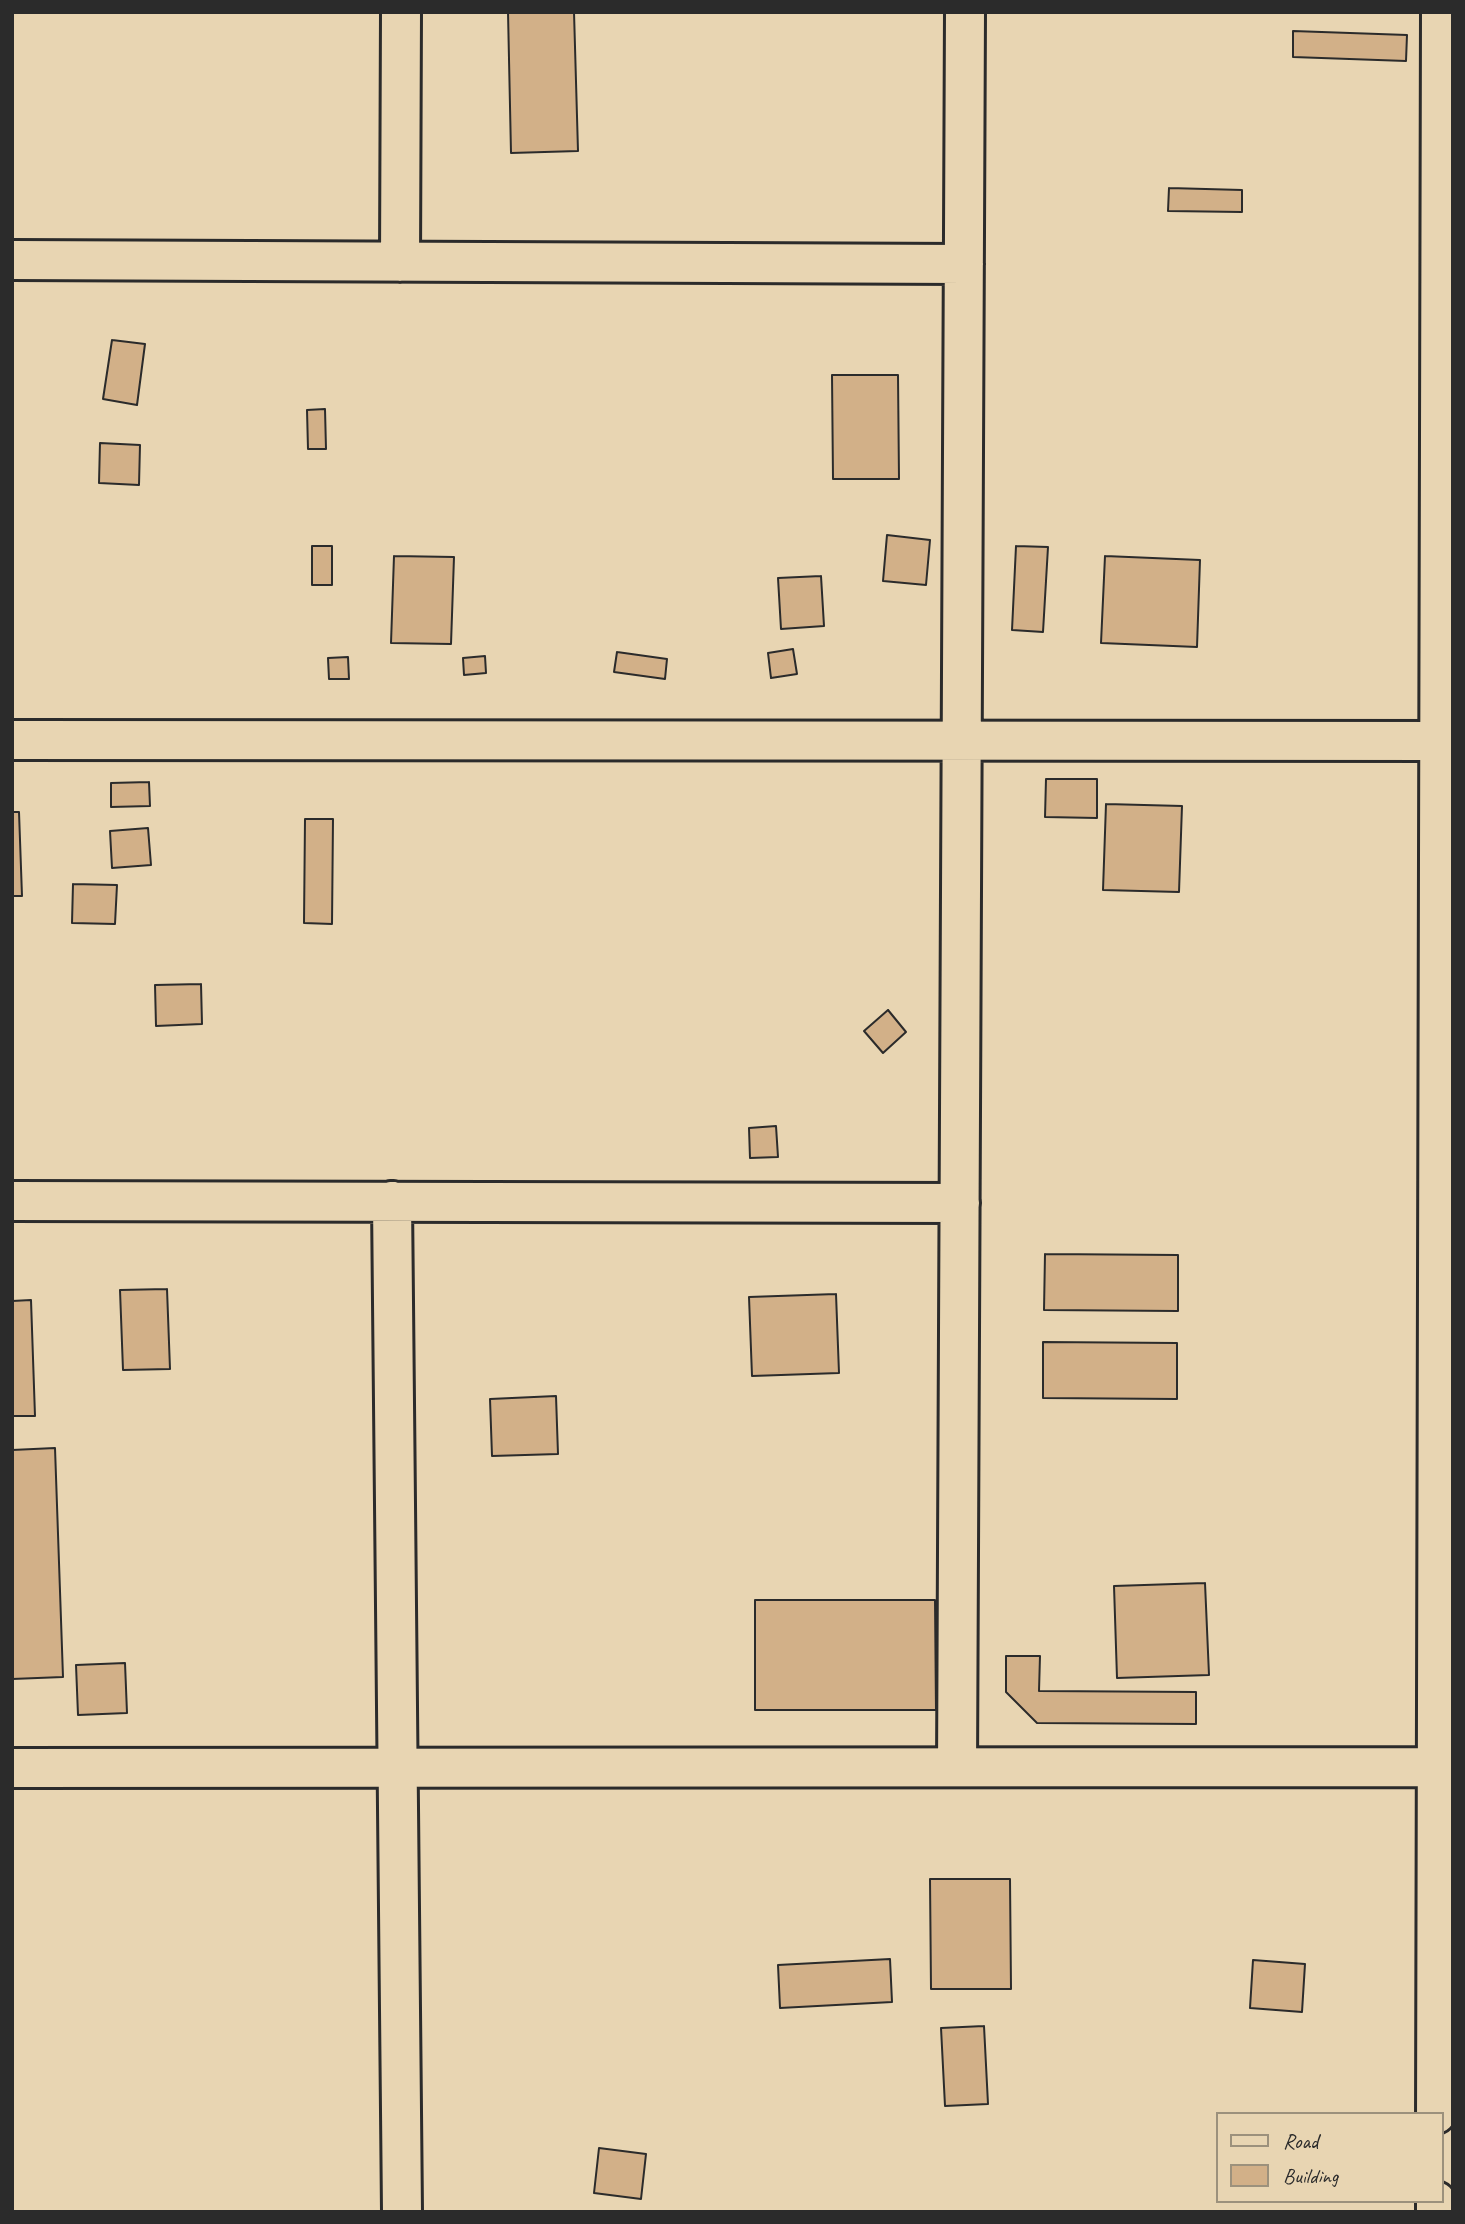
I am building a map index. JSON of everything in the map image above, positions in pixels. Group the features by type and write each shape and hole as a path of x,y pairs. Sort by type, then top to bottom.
{"street":[{"path":"400,262 401,12"},
{"path":"957,1768 965,12"},
{"path":"1436,2112 1445,1767 1446,741 1441,12"},
{"path":"12,260 964,264"},
{"path":"12,740 1446,741"},
{"path":"12,1201 960,1203"},
{"path":"392,1201 402,2212"},
{"path":"12,1768 1445,1767"}],"building":[{"path":"508,12 574,12 578,151 511,153"},
{"path":"1293,31 1407,35 1406,61 1293,57"},
{"path":"1169,188 1242,190 1242,212 1168,211"},
{"path":"112,340 145,344 137,405 103,399"},
{"path":"832,375 898,375 899,479 833,479"},
{"path":"325,409 326,449 308,449 307,410"},
{"path":"100,443 140,445 139,485 99,483"},
{"path":"887,535 930,540 926,585 883,581"},
{"path":"312,546 332,546 332,585 312,585"},
{"path":"1016,546 1048,547 1043,632 1012,630"},
{"path":"394,556 454,557 451,644 391,643"},
{"path":"1105,556 1200,560 1197,647 1101,643"},
{"path":"821,576 824,626 781,629 778,578"},
{"path":"793,649 797,674 771,678 768,653"},
{"path":"617,652 667,659 665,679 614,672"},
{"path":"485,656 486,673 464,675 463,658"},
{"path":"348,657 349,679 329,679 328,658"},
{"path":"1046,779 1097,779 1097,818 1045,817"},
{"path":"149,782 150,806 111,807 111,783"},
{"path":"1106,804 1182,806 1179,892 1103,890"},
{"path":"12,812 19,812 22,896 12,896"},
{"path":"305,819 333,819 332,924 304,923"},
{"path":"148,828 151,865 112,868 110,831"},
{"path":"73,884 117,885 115,924 72,923"},
{"path":"201,984 202,1024 156,1026 155,985"},
{"path":"888,1010 906,1032 883,1053 864,1031"},
{"path":"776,1126 778,1157 750,1158 749,1128"},
{"path":"1045,1254 1178,1255 1178,1311 1044,1310"},
{"path":"167,1289 170,1369 123,1370 120,1290"},
{"path":"836,1294 839,1373 752,1376 749,1297"},
{"path":"31,1300 35,1416 12,1416 12,1301"},
{"path":"1043,1342 1177,1343 1177,1399 1043,1398"},
{"path":"556,1396 558,1454 492,1456 490,1399"},
{"path":"55,1448 63,1677 12,1679 12,1450"},
{"path":"1205,1583 1209,1675 1117,1678 1114,1586"},
{"path":"755,1600 935,1600 936,1710 755,1710"},
{"path":"1006,1656 1040,1656 1039,1691 1196,1692 1196,1724 1037,1723 1006,1692"},
{"path":"125,1663 127,1713 78,1715 76,1665"},
{"path":"930,1879 1010,1879 1011,1989 931,1989"},
{"path":"890,1959 892,2002 780,2008 778,1965"},
{"path":"1253,1960 1305,1964 1302,2012 1250,2008"},
{"path":"984,2026 988,2104 945,2106 941,2028"},
{"path":"599,2148 646,2154 641,2199 594,2193"}]}
